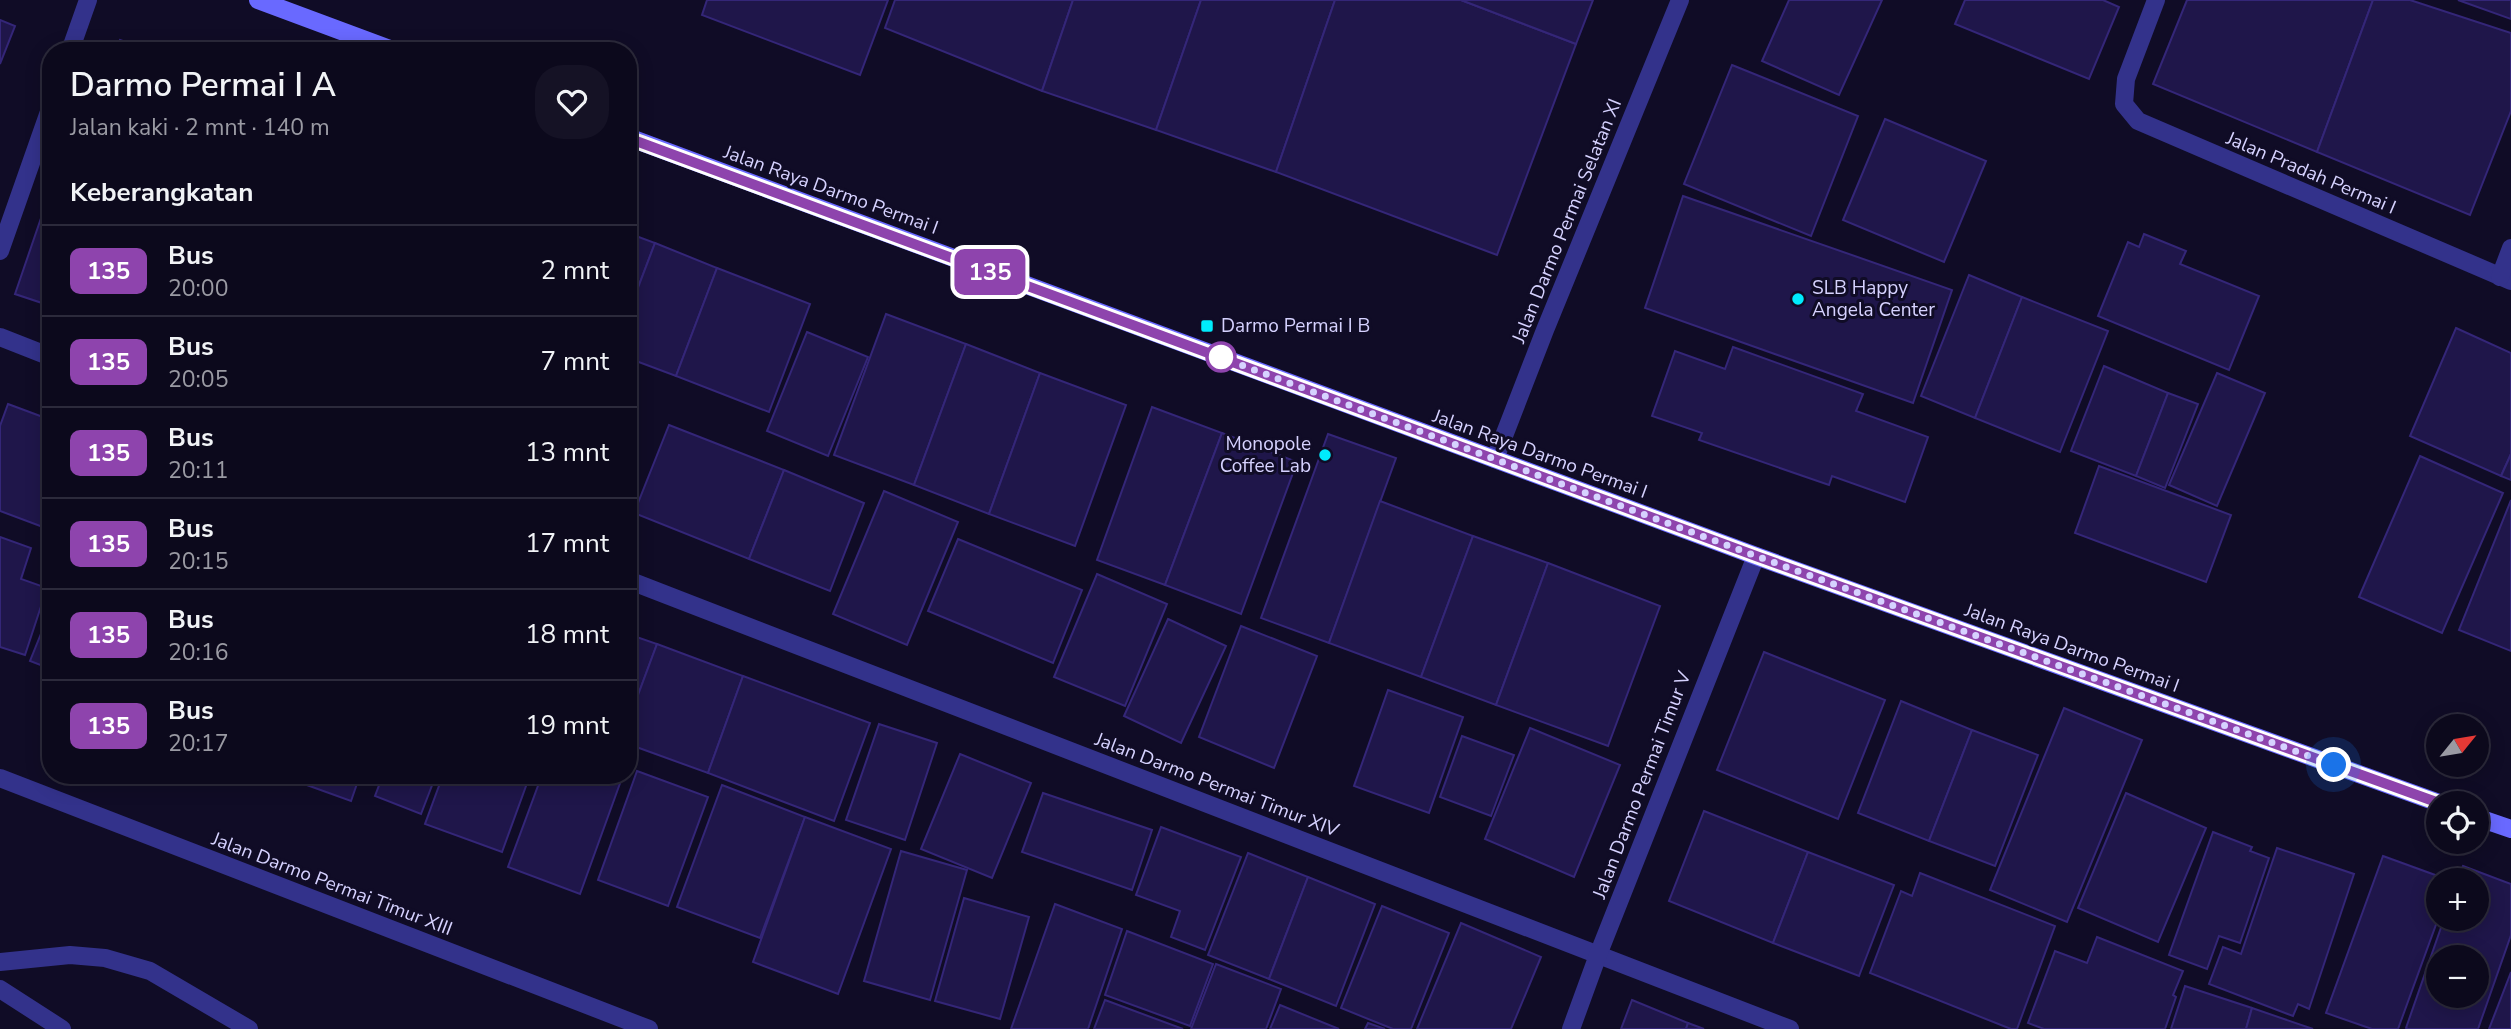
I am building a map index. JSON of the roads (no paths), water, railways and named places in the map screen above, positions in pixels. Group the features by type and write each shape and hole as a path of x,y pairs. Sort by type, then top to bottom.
{"street":[{"path":"73,42 88,0"},
{"path":"258,0 371,42"},
{"name":"Jalan Darmo Permai Selatan XI","path":"1495,459 1680,0"},
{"name":"Jalan Pradah Permai I","path":"2156,0 2126,79 2124,104 2138,121 2506,279"},
{"path":"0,251 42,132"},
{"name":"Jalan Raya Darmo Permai I","path":"637,141 1756,556 2426,798"},
{"path":"2506,279 2511,248"},
{"path":"0,337 42,353"},
{"name":"Jalan Darmo Permai Timur V","path":"1571,1029 1756,556"},
{"name":"Jalan Darmo Permai Timur XIV","path":"637,583 1790,1029"},
{"name":"Jalan Darmo Permai Timur XIII","path":"0,778 634,1027"},
{"path":"2489,821 2511,829"},
{"path":"0,962 70,955 105,958 150,971 249,1029"},
{"path":"0,989 62,1029"}],"place":[{"name":"SLB Happy Angela Center","path":"1798,299"},
{"name":"Darmo Permai I B","path":"1207,326"},
{"name":"Monopole Coffee Lab","path":"1325,455"}]}
